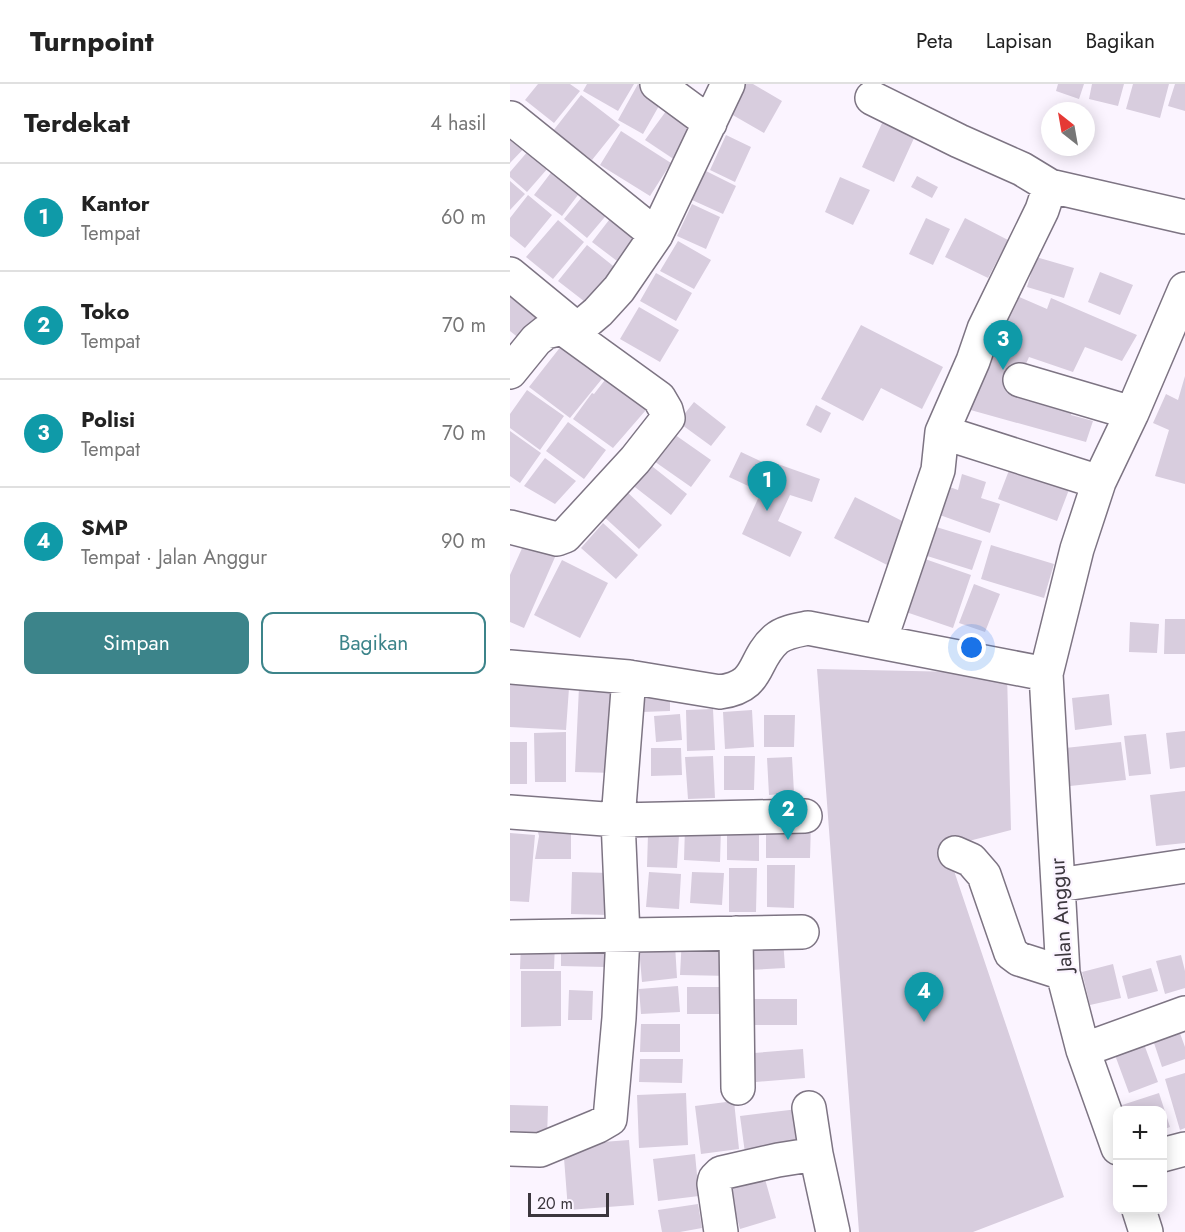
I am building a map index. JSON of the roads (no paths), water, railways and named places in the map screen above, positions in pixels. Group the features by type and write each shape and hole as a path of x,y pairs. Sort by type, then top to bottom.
{"street":[{"path":"657,84 710,123"},
{"path":"510,372 536,340 546,332 585,323 619,289 656,235 728,84"},
{"path":"872,98 1022,169 1050,186 1185,217"},
{"path":"511,118 656,235"},
{"path":"880,641 938,470 942,432 960,393 984,329 1042,210 1050,186"},
{"path":"510,273 567,326 659,398 668,418 635,460 565,536 557,539 510,527"},
{"name":"Jalan Anggur","path":"1113,1134 1083,1050 1063,973 1046,674 1077,549 1099,482 1132,413 1185,289"},
{"path":"1020,380 1132,413"},
{"path":"942,432 1099,482"},
{"path":"510,667 628,677 720,693 744,686 777,638 789,632 808,628 1046,674"},
{"path":"510,1149 540,1150 610,1119 619,1018 623,935 618,820 628,677"},
{"path":"510,812 618,820 805,816"},
{"path":"955,853 971,860 984,875 1011,953 1019,959 1063,973"},
{"path":"1058,885 1185,866"},
{"path":"510,946 510,937 802,932"},
{"path":"736,933 738,1088"},
{"path":"1083,1050 1185,1013"},
{"path":"809,1107 816,1154 833,1232"},
{"path":"1167,1154 1185,1149"},
{"path":"721,1232 714,1184 721,1173 816,1154"},
{"path":"1141,1214 1146,1232"}],"place":[{"name":"Polisi","path":"1003,370"},
{"name":"Kantor","path":"767,511"},
{"name":"Toko","path":"788,840"},
{"name":"SMP","path":"924,1022"}]}
